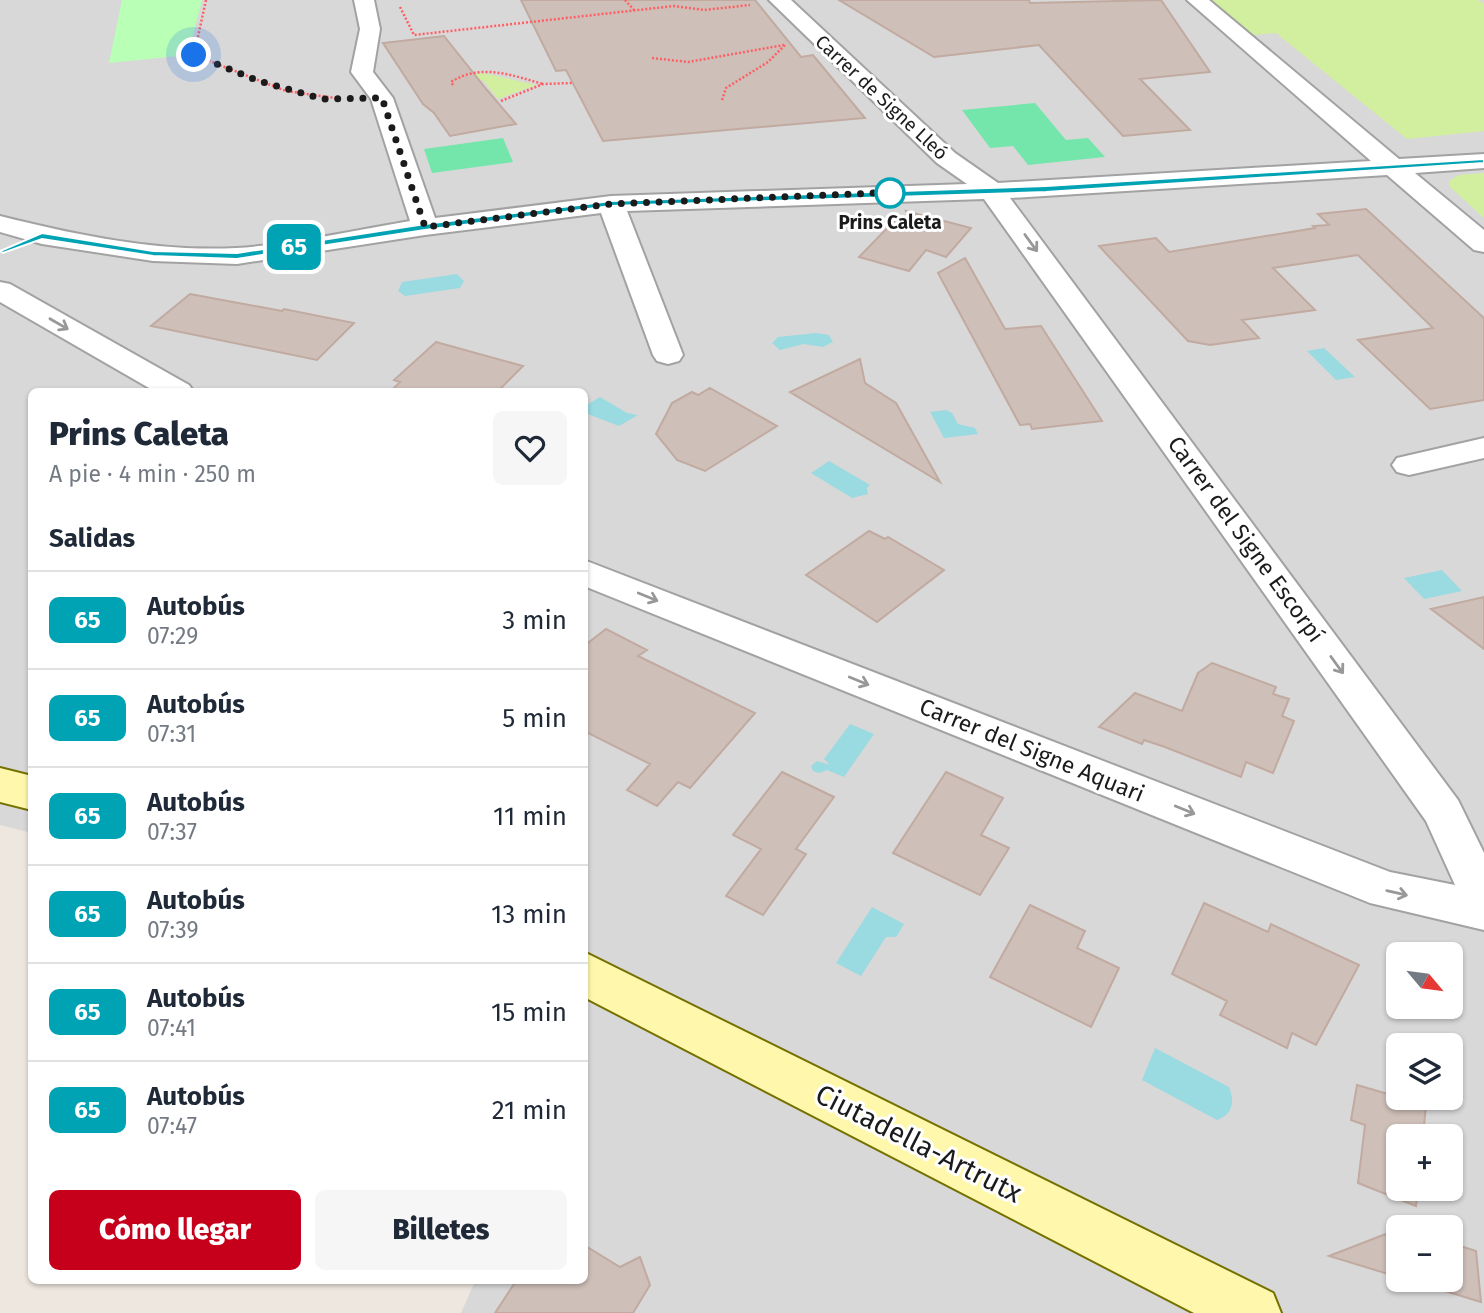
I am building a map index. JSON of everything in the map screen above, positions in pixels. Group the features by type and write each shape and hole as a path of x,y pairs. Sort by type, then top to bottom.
{"main road":[{"path":"0,785 28,792"},
{"name":"Ciutadella-Artrutx","path":"588,974 1252,1313"}],"street":[{"path":"364,0 370,29 362,72 382,98 425,227"},
{"name":"Carrer de Signe Lleó","path":"779,0 946,158 990,189"},
{"path":"1197,0 1484,244"},
{"path":"0,224 42,236 153,253 237,256 425,227 611,204 1046,189 1484,161"},
{"name":"Carrer del Signe Escorpí","path":"990,189 1443,812 1484,900"},
{"path":"611,204 668,355"},
{"path":"0,251 42,236"},
{"path":"0,290 171,388"},
{"path":"1409,465 1484,447"},
{"name":"Carrer del Signe Aquari","path":"588,574 1386,890 1484,911"}],"path":[{"path":"206,0 194,55 259,81 323,99 382,98"},
{"path":"396,0 414,35 674,6 704,10 752,5"},
{"path":"625,0 635,11"},
{"path":"722,100 726,88 768,62 790,39"},
{"path":"652,58 688,62 785,45"},
{"path":"453,85 452,82 460,75 480,70 543,84 572,83"},
{"path":"501,101 543,84"}],"shaded area":[{"path":"0,0 1484,0 1484,1313 461,1313 474,1284 588,1284 588,388 28,388 28,832 0,825"}],"green space":[{"path":"122,0 202,0 188,55 109,63"},
{"path":"1210,0 1478,0 1484,4 1484,131 1407,139 1276,33 1253,35"},
{"path":"483,73 536,85 498,99 483,80 460,81 469,75"},
{"path":"1035,103 1066,140 1088,138 1105,157 1028,165 1013,146 990,148 962,110"},
{"path":"503,138 513,162 432,173 424,149"},
{"path":"1484,173 1484,218 1450,187 1449,181 1459,175"}],"water":[{"path":"457,274 464,281 460,288 405,296 398,291 402,282"},
{"path":"816,333 829,335 833,342 823,347 804,344 780,350 772,343 778,337"},
{"path":"1324,348 1355,377 1336,380 1307,351"},
{"path":"600,397 627,413 638,415 619,426 588,414 588,404"},
{"path":"946,410 952,413 958,424 975,428 978,434 944,438 930,412"},
{"path":"829,461 870,485 867,488 868,494 852,498 811,473"},
{"path":"1442,570 1462,591 1424,599 1404,578"},
{"path":"850,724 874,734 844,777 827,770 819,773 813,771 811,766 817,761 830,765 824,759"},
{"path":"872,907 904,924 896,937 886,937 861,976 836,963"},
{"path":"1155,1048 1229,1087 1232,1102 1229,1111 1217,1120 1142,1080"}],"building":[{"path":"521,0 755,0 801,57 813,55 865,118 603,141 566,70 556,71"},
{"path":"839,0 1029,0 1030,3 1161,0 1210,72 1140,79 1190,130 1123,136 1039,45 934,57"},
{"path":"444,36 516,124 450,136 434,113 423,104 383,43"},
{"path":"1366,209 1484,318 1484,400 1430,409 1358,340 1433,328 1358,255 1273,268 1315,310 1242,320 1259,338 1210,345 1188,341 1099,246 1156,238 1169,252 1329,225 1318,214"},
{"path":"906,211 971,228 946,257 926,250 909,271 859,257 894,221 913,226"},
{"path":"965,258 1005,329 1041,326 1102,421 1032,429 1030,424 1020,425 938,273"},
{"path":"190,294 354,323 317,360 151,326"},
{"path":"436,342 523,366 501,388 394,388 400,382 394,380"},
{"path":"860,359 865,383 896,403 940,482 790,392"},
{"path":"710,388 777,426 705,471 677,460 656,434 672,403 692,392 698,395"},
{"path":"869,531 885,539 888,537 944,570 877,622 806,575"},
{"path":"1484,597 1484,649 1431,609"},
{"path":"606,629 647,650 638,656 755,713 690,788 678,782 657,806 627,790 650,764 588,733 588,643"},
{"path":"1212,663 1276,687 1273,694 1289,699 1282,716 1294,721 1273,773 1246,762 1241,777 1165,747 1144,740 1142,744 1099,727 1135,693 1182,711 1198,673"},
{"path":"782,772 834,797 796,849 806,854 763,915 726,896 761,849 733,835"},
{"path":"946,772 1003,798 981,835 1009,848 980,895 893,853"},
{"path":"1204,903 1268,932 1271,924 1359,965 1316,1045 1292,1033 1287,1048 1220,1015 1227,1001 1172,974"},
{"path":"1030,905 1085,931 1077,948 1119,968 1091,1027 990,977"},
{"path":"1357,1085 1386,1093 1386,1110 1426,1110 1424,1124 1386,1124 1386,1194 1358,1183 1365,1125 1351,1120"},
{"path":"1403,1201 1417,1201 1416,1206"},
{"path":"1386,1234 1386,1273 1329,1256"},
{"path":"588,1247 620,1267 640,1257 650,1285 633,1313 495,1313 514,1284 588,1284"},
{"path":"1463,1247 1476,1251 1481,1302 1448,1292 1463,1292"}],"bus line":[{"name":"65","path":"0,251 42,236 153,253 237,256 425,227 611,204 926,191 1046,189 1484,161"}],"place":[{"name":"Prins Caleta","path":"890,193"}],"route":[{"path":"194,55 259,81 323,99 382,98 425,227 611,204 900,192 890,193"}]}
